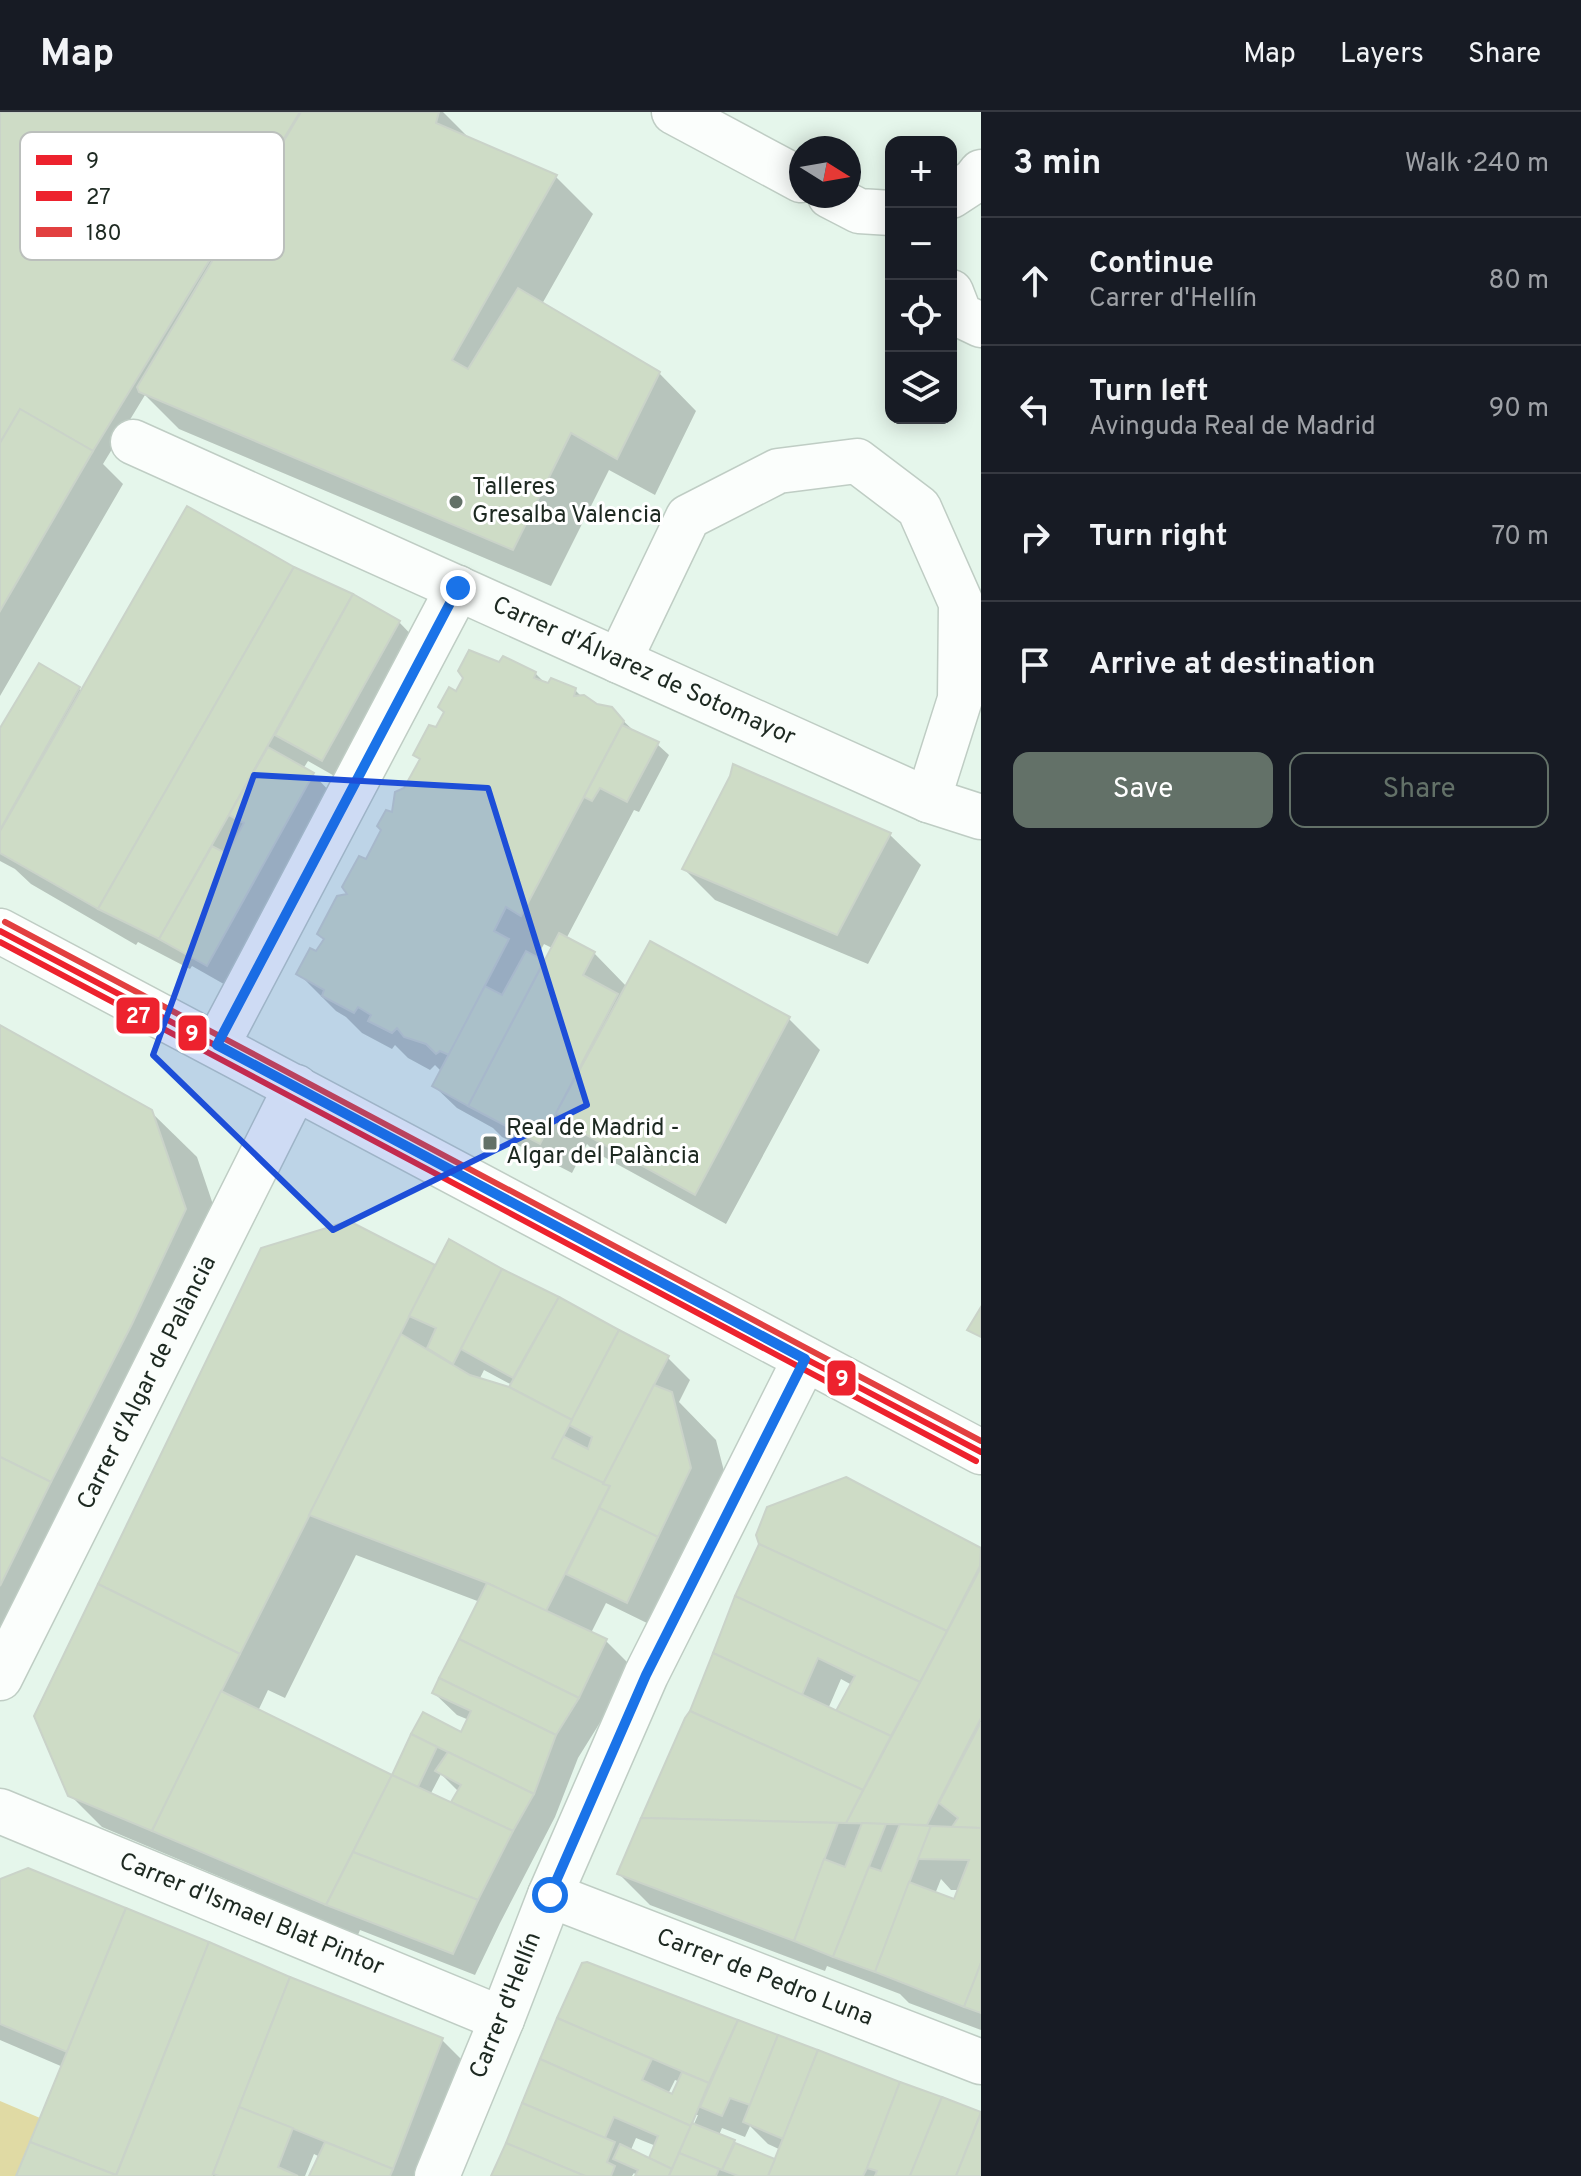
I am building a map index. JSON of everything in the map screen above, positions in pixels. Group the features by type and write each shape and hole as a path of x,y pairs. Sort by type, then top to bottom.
{"street":[{"path":"674,112 789,174"},
{"path":"957,192 974,181 981,172"},
{"path":"853,208 885,213"},
{"path":"957,307 960,315 981,325"},
{"name":"Carrer d'Álvarez de Sotomayor","path":"133,442 928,800 981,817"},
{"path":"619,661 688,517 778,471 857,461 919,508 961,603 960,699 928,800"},
{"path":"217,1045 458,588"},
{"path":"0,931 981,1452"},
{"name":"Carrer d'Algar de Palància","path":"0,1678 296,1087"},
{"name":"Carrer d'Hellín","path":"437,2176 550,1895 646,1675 805,1359"},
{"name":"Carrer d'Ismael Blat Pintor","path":"0,1811 502,2019"},
{"name":"Carrer de Pedro Luna","path":"550,1895 981,2062"}],"highlighted area":[{"path":"254,775 488,788 587,1105 333,1230 153,1055"}],"shaded area":[{"path":"0,2101 40,2118 16,2176 0,2176"}],"building":[{"path":"0,112 300,112 284,138 284,132 20,132 20,260 210,260 93,451 20,409 0,443"},
{"path":"301,112 439,112 436,123 557,175 452,360 468,369 518,288 660,372 617,459 571,433 513,550 139,392 137,387 213,260 284,260 284,141"},
{"path":"20,409 93,451 0,611 0,443"},
{"path":"187,506 294,567 98,909 0,853 0,831"},
{"path":"294,567 353,594 159,939 98,909"},
{"path":"353,594 400,621 322,761 275,735"},
{"path":"469,650 499,662 503,656 536,672 534,678 548,683 551,678 576,688 574,696 584,695 597,704 612,707 624,721 521,916 506,907 494,931 509,939 449,1055 440,1051 436,1054 426,1044 404,1037 397,1028 392,1033 368,1021 371,1015 358,1007 354,1013 322,996 324,990 296,974 310,948 316,951 324,939 317,934 337,896 347,894 342,887 359,856 366,859 381,830 377,826 386,810 392,812 395,792 404,788 420,759 413,755 429,725 436,727 444,712 438,707 449,687 456,691 463,678 458,671"},
{"path":"39,663 80,687 0,830 0,728"},
{"path":"622,725 659,742 627,802 600,788 592,801 584,797"},
{"path":"268,747 314,773 207,966 159,939 212,846 227,854 244,823 229,815"},
{"path":"733,764 891,833 837,935 682,869 730,776"},
{"path":"559,933 595,952 583,975 618,994 540,1144 468,1106"},
{"path":"650,941 790,1017 695,1195 561,1121 564,1117 556,1113"},
{"path":"526,951 544,961 468,1106 432,1086 485,986 502,995"},
{"path":"0,1025 152,1110 186,1209 132,1324 51,1482 0,1457"},
{"path":"349,1221 435,1265 240,1654 98,1584 261,1248"},
{"path":"449,1239 502,1269 453,1364 427,1348 436,1328 409,1316"},
{"path":"502,1269 559,1297 513,1378 461,1349"},
{"path":"559,1297 619,1330 572,1420 509,1387"},
{"path":"981,1307 981,1337 967,1330"},
{"path":"619,1330 669,1356 603,1484 552,1458 563,1436 588,1449 592,1437 569,1425"},
{"path":"401,1334 470,1375 509,1387 572,1420 552,1458 610,1486 546,1611 487,1583 309,1515"},
{"path":"654,1385 672,1392 691,1468 658,1537 599,1508 610,1486 603,1484"},
{"path":"0,1457 51,1482 0,1586"},
{"path":"846,1477 981,1548 980,1566 947,1631 759,1544 756,1535 767,1507"},
{"path":"599,1508 658,1537 627,1603 566,1574"},
{"path":"759,1544 947,1631 920,1682 735,1596"},
{"path":"981,1567 981,1718 927,1825 846,1823"},
{"path":"487,1583 607,1639 579,1698 459,1639"},
{"path":"98,1584 240,1654 152,1831 68,1796 34,1716"},
{"path":"735,1596 920,1682 891,1736 836,1711 855,1676 818,1658 802,1695 713,1653"},
{"path":"459,1639 579,1698 556,1735 439,1678"},
{"path":"713,1653 891,1736 863,1790 690,1711"},
{"path":"439,1678 556,1735 534,1794 411,1734 423,1712 461,1732 471,1711 432,1693"},
{"path":"221,1691 392,1775 326,1905 152,1831"},
{"path":"690,1711 863,1790 846,1823 641,1818"},
{"path":"981,1722 981,1828 952,1827 958,1818 939,1803"},
{"path":"411,1734 437,1747 418,1787 392,1775"},
{"path":"448,1752 534,1794 513,1831 451,1802 461,1785 435,1771"},
{"path":"392,1775 513,1831 478,1900 353,1852"},
{"path":"641,1818 838,1823 794,1941 617,1874"},
{"path":"862,1823 886,1824 833,1957 794,1941 824,1859 845,1867"},
{"path":"900,1824 931,1826 875,1972 833,1957 869,1867 881,1871"},
{"path":"931,1826 981,1828 981,1963 964,2007 875,1972 909,1882 954,1899 969,1860 918,1859"},
{"path":"353,1852 478,1900 453,1954 326,1905"},
{"path":"28,1868 126,1908 67,2052 0,2024 0,1879"},
{"path":"126,1908 209,1942 116,2175 30,2142"},
{"path":"209,1942 290,1977 212,2176 116,2176"},
{"path":"587,1962 738,2020 709,2083 557,2018 582,1963"},
{"path":"981,1963 981,2013 964,2007"},
{"path":"290,1977 443,2038 393,2169 239,2107"},
{"path":"557,2018 652,2059 642,2080 672,2094 682,2072 709,2083 691,2126 540,2059"},
{"path":"738,2020 778,2035 750,2105 730,2098 722,2116 700,2107"},
{"path":"778,2035 818,2050 783,2139 743,2122"},
{"path":"818,2050 900,2082 867,2168 863,2176 768,2176"},
{"path":"540,2059 691,2126 672,2169 649,2158 658,2136 614,2117 605,2138 522,2103"},
{"path":"900,2082 942,2097 910,2176 875,2176 877,2171 867,2168"},
{"path":"942,2097 981,2112 956,2176 910,2176"},
{"path":"522,2103 615,2142 607,2162 615,2166 611,2176 585,2176 506,2143"},
{"path":"239,2107 293,2128 278,2167 298,2176 213,2174"},
{"path":"981,2113 981,2176 956,2176"},
{"path":"692,2123 735,2140 722,2170 679,2153"},
{"path":"30,2142 116,2175 116,2176 16,2176"},
{"path":"325,2142 393,2169 390,2176 309,2176"},
{"path":"506,2143 585,2176 491,2176"},
{"path":"735,2143 775,2159 768,2176 738,2176 722,2170"},
{"path":"620,2144 672,2169 669,2176 635,2176 638,2170 613,2159"},
{"path":"679,2153 719,2169 716,2176 669,2176"}],"transit line":[{"name":"180","path":"5,922 981,1441"},
{"name":"9","path":"0,931 981,1452"},
{"name":"27","path":"0,942 976,1461"}],"place":[{"name":"Talleres Gresalba Valencia","path":"456,502"},
{"name":"Real de Madrid - Algar del Palància","path":"490,1143"}],"route":[{"path":"458,588 217,1045 805,1359 646,1675 550,1895"}]}
